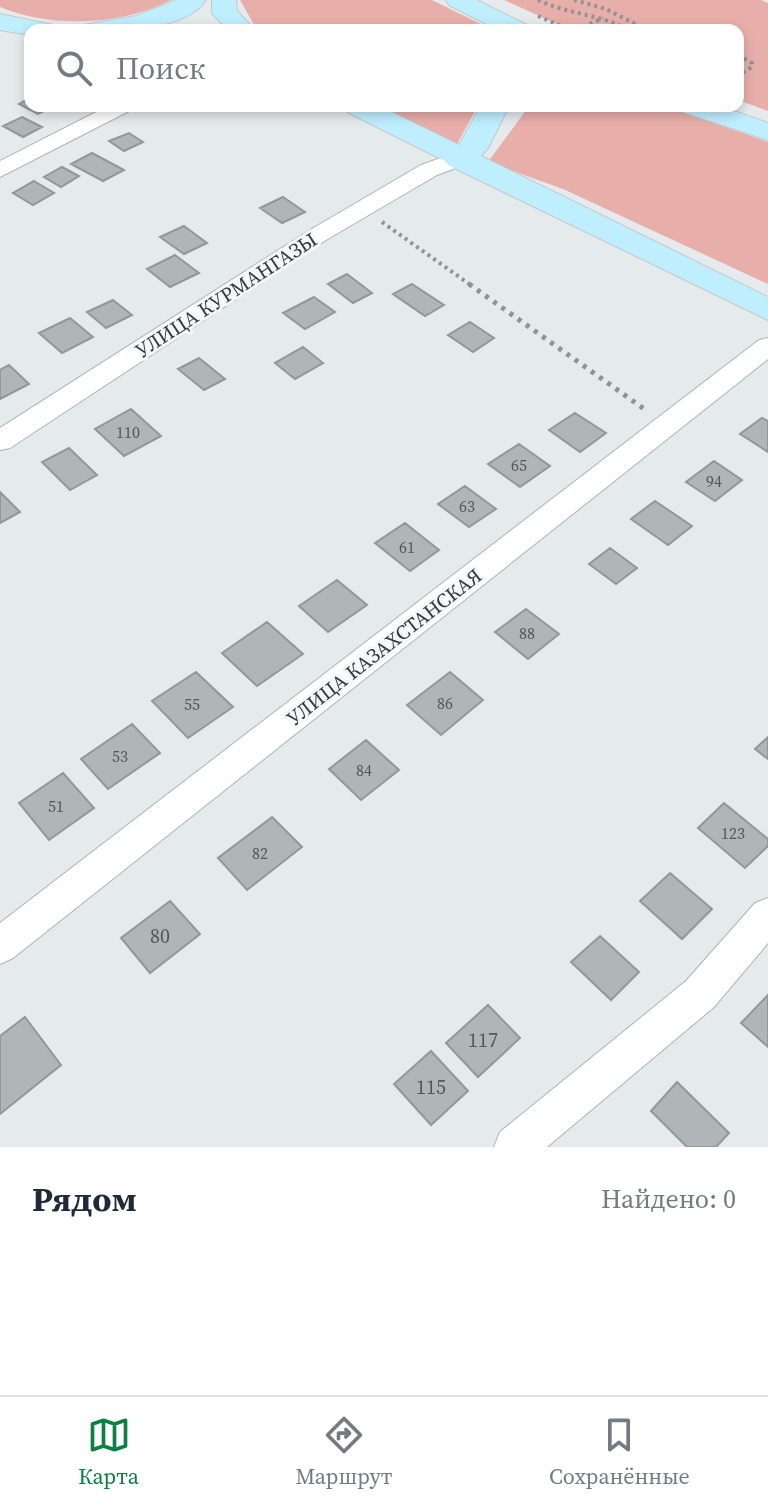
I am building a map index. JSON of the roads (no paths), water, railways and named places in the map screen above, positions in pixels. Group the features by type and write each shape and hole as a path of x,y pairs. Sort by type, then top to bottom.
{"main road":[{"path":"130,24 181,8 194,0"},
{"path":"224,0 225,13 236,24"},
{"path":"458,0 506,24"},
{"path":"4,24 24,27"},
{"path":"368,112 768,310"},
{"path":"458,159 474,148 492,112"},
{"path":"710,112 768,132"}],"street":[{"path":"0,170 112,112"},
{"name":"УЛИЦА КУРМАНГАЗЫ","path":"0,441 363,209 429,170 458,159"},
{"name":"УЛИЦА КАЗАХСТАНСКАЯ","path":"0,946 768,346"},
{"path":"515,1147 700,994 768,915"}]}
